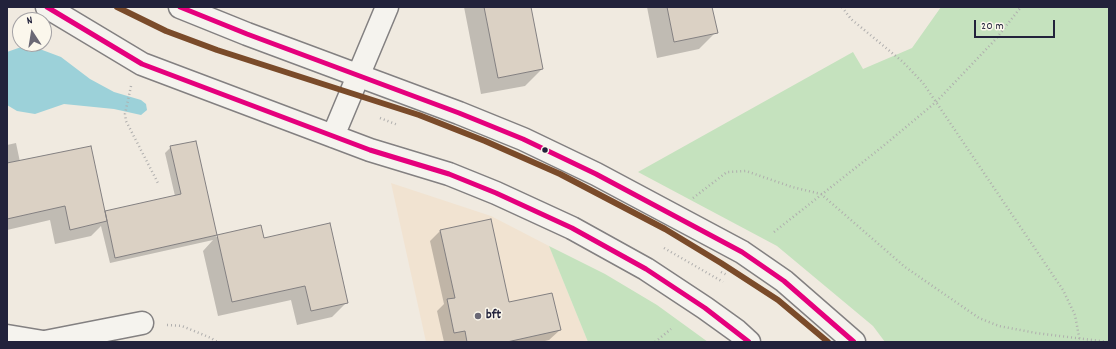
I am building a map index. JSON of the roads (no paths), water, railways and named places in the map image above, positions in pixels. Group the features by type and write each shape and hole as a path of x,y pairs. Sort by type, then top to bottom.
{"street":[{"path":"47,7 142,64 370,150 449,174 496,193 572,228 646,269 712,313 749,342"},
{"path":"180,7 523,139 679,218 742,252 784,281 854,342"},
{"path":"333,136 387,7"},
{"path":"7,336 44,342 142,323"}],"water":[{"path":"12,50 12,52 48,52 61,57 90,79 114,92 141,100 146,104 147,110 141,115 114,109 64,104 35,114 17,111 7,105 7,52"}],"place":[{"name":"bft","path":"478,316"}]}
